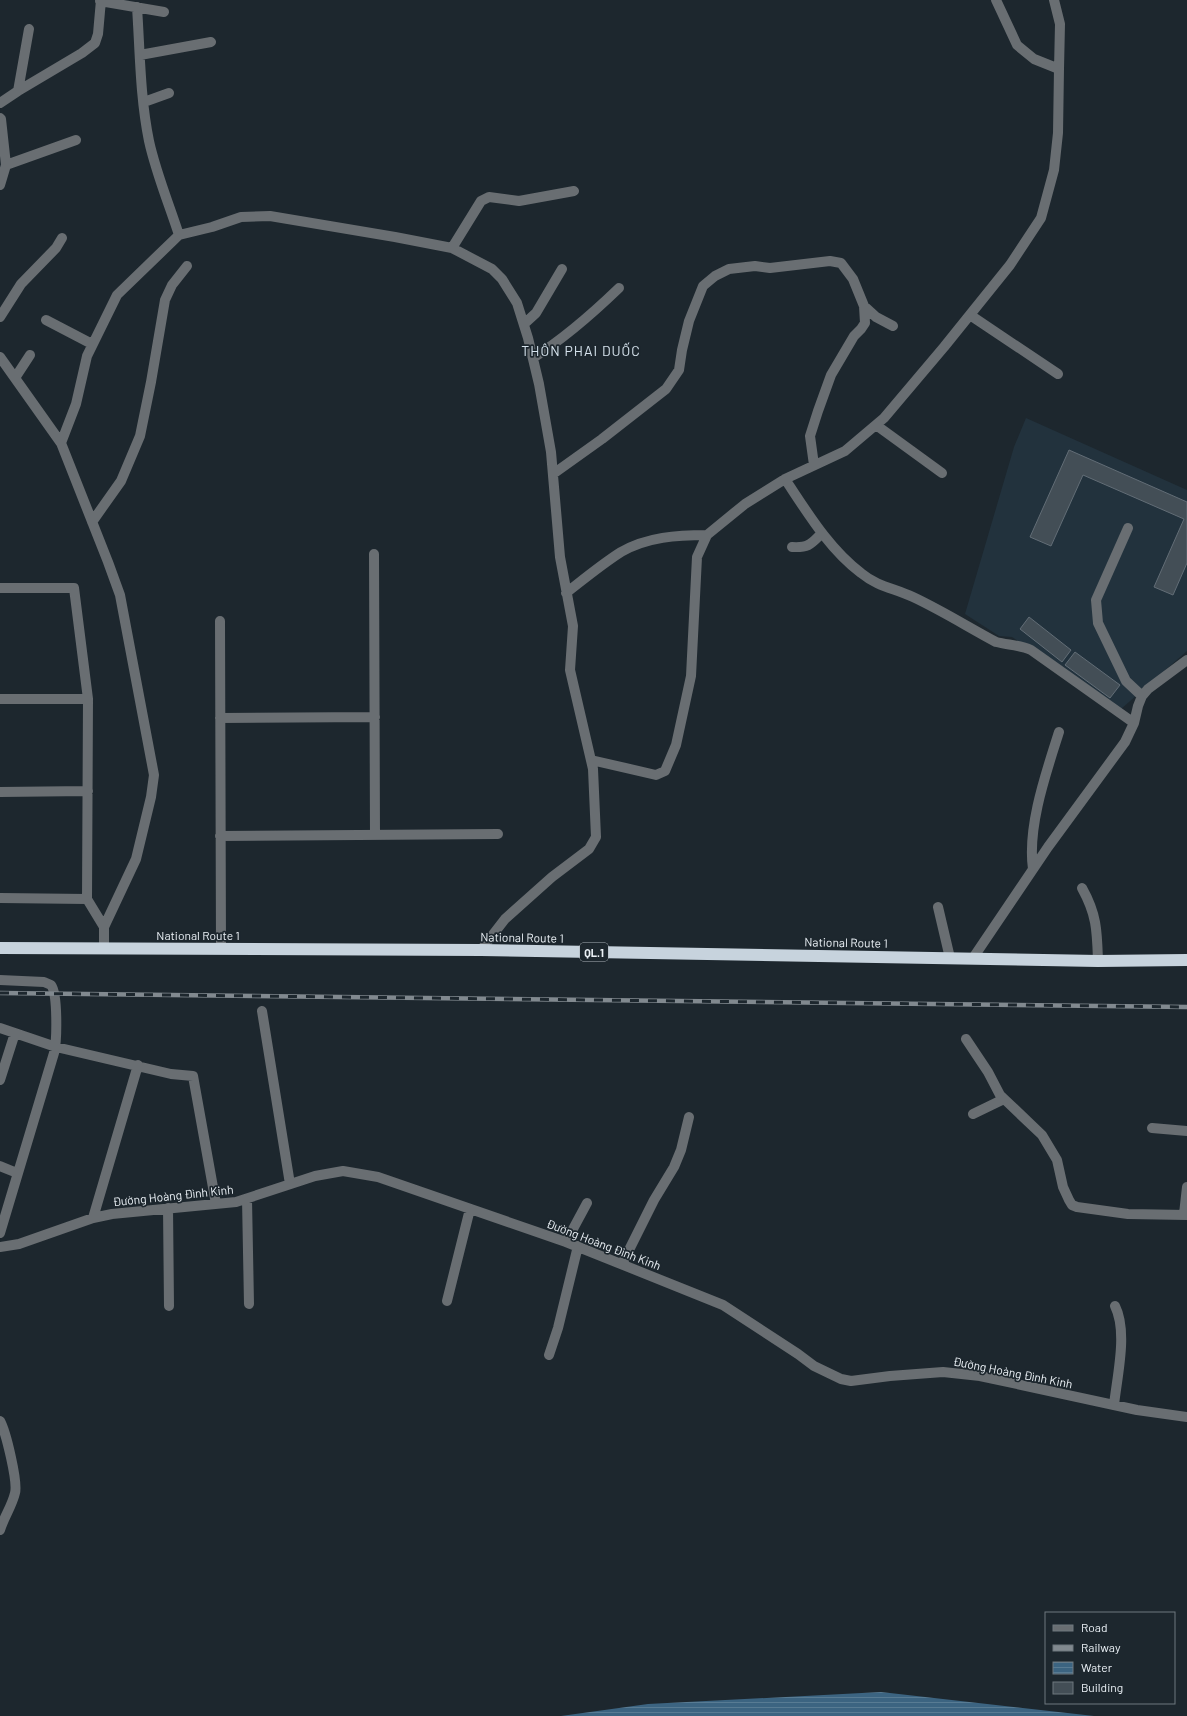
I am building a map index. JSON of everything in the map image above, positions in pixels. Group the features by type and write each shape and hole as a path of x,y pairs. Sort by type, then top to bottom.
{"highway":[{"name":"National Route 1","path":"0,948 481,950 1098,961 1187,960"}],"street":[{"path":"0,104 18,91 82,53 95,43 98,34 101,0 164,12"},
{"path":"996,0 1016,45 1034,59 1059,69"},
{"path":"591,760 656,775 665,771 676,745 690,676 697,557 707,535 745,504 785,479 845,451 884,418 1010,265 1041,218 1054,170 1058,133 1060,24 1054,0"},
{"path":"137,7 144,102 149,141 179,235"},
{"path":"18,91 29,29"},
{"path":"140,55 211,42"},
{"path":"144,102 169,93"},
{"path":"0,119 6,165 0,184"},
{"path":"6,165 76,140"},
{"path":"452,248 481,201 489,197 519,201 574,191"},
{"path":"61,443 76,404 87,356 117,295 179,235 212,227 241,217 270,216 452,248 492,269 502,279 517,302 524,324 533,358 547,430 553,474 560,557 573,626 570,670 593,768 596,837 590,850 552,877 505,919 481,950"},
{"path":"0,317 21,284 56,248 62,238"},
{"path":"553,474 602,439 666,389 679,370 682,350 690,321 703,286 715,276 729,269 755,266 770,268 830,261 840,263 853,279 864,306 866,322 861,330 854,336 831,375 810,436 814,465"},
{"path":"92,522 121,481 140,436 165,300 172,285 187,266"},
{"path":"524,324 536,313 562,269"},
{"path":"533,358 556,344 591,315 619,288"},
{"path":"864,306 876,317 893,326"},
{"path":"970,315 1058,374"},
{"path":"46,320 92,344"},
{"path":"15,378 30,354"},
{"path":"0,357 61,443 120,595 154,775 151,797 136,859 104,927 104,949"},
{"path":"876,425 942,474"},
{"path":"785,479 822,533 860,573 875,583 912,596 996,642 1008,646 1022,646 1031,650 1134,723"},
{"path":"1128,528 1096,600 1098,623 1126,681 1142,696"},
{"path":"792,546 801,548 810,546 822,533"},
{"path":"566,592 621,552 653,539 677,535 707,535"},
{"path":"374,554 375,835"},
{"path":"0,588 74,588 88,699 87,899 104,927"},
{"path":"220,621 221,949"},
{"path":"973,958 1033,869 1112,762 1125,742 1134,723 1142,696 1187,660"},
{"path":"0,699 88,699"},
{"path":"220,718 375,717"},
{"path":"1033,869 1032,854 1037,810 1059,732"},
{"path":"0,792 88,791"},
{"path":"220,836 498,834"},
{"path":"1082,888 1091,904 1095,917 1098,961"},
{"path":"0,898 87,899"},
{"path":"938,907 950,958"},
{"path":"0,980 44,982 51,985 53,987 56,1010 56,1047 0,1232"},
{"path":"262,1011 290,1184"},
{"path":"0,1028 56,1047 138,1065 171,1074 193,1076 216,1204"},
{"path":"0,1080 15,1033"},
{"path":"966,1039 988,1072 1000,1095 1042,1135 1057,1160 1063,1187 1072,1205 1128,1214 1185,1215 1187,1187"},
{"path":"93,1218 138,1065"},
{"path":"973,1114 1004,1100"},
{"path":"622,1264 654,1200 679,1156 689,1116"},
{"path":"1152,1128 1187,1131"},
{"path":"0,1166 17,1173"},
{"name":"Đường Hoàng Đình Kinh","path":"0,1247 19,1244 93,1218 112,1214 236,1202 315,1176 343,1171 358,1173 378,1177 578,1246 724,1305 814,1366 841,1379 851,1381 943,1372 980,1376 1114,1405 1187,1417"},
{"path":"247,1199 250,1304"},
{"path":"566,1242 587,1203"},
{"path":"168,1208 169,1306"},
{"path":"447,1301 470,1209"},
{"path":"549,1355 558,1328 578,1246"},
{"path":"1114,1405 1121,1329 1120,1315 1115,1306"},
{"path":"0,1421 10,1453 16,1491 11,1506 2,1518 0,1530"}],"shaded area":[{"path":"1026,418 1187,490 1187,651 1121,709 1012,637 999,636 965,614 1014,447"}],"water":[{"path":"881,1692 1094,1716 561,1716 648,1704"}],"building":[{"path":"1069,450 1187,502 1187,563 1173,595 1154,587 1184,519 1083,475 1051,546 1030,537"},
{"path":"1029,617 1071,650 1062,662 1020,629"},
{"path":"1075,652 1120,685 1110,698 1065,665"}],"railway":[{"path":"0,993 1187,1007"}],"district":[{"name":"THÔN PHAI DUỐC","path":"581,350"}]}
